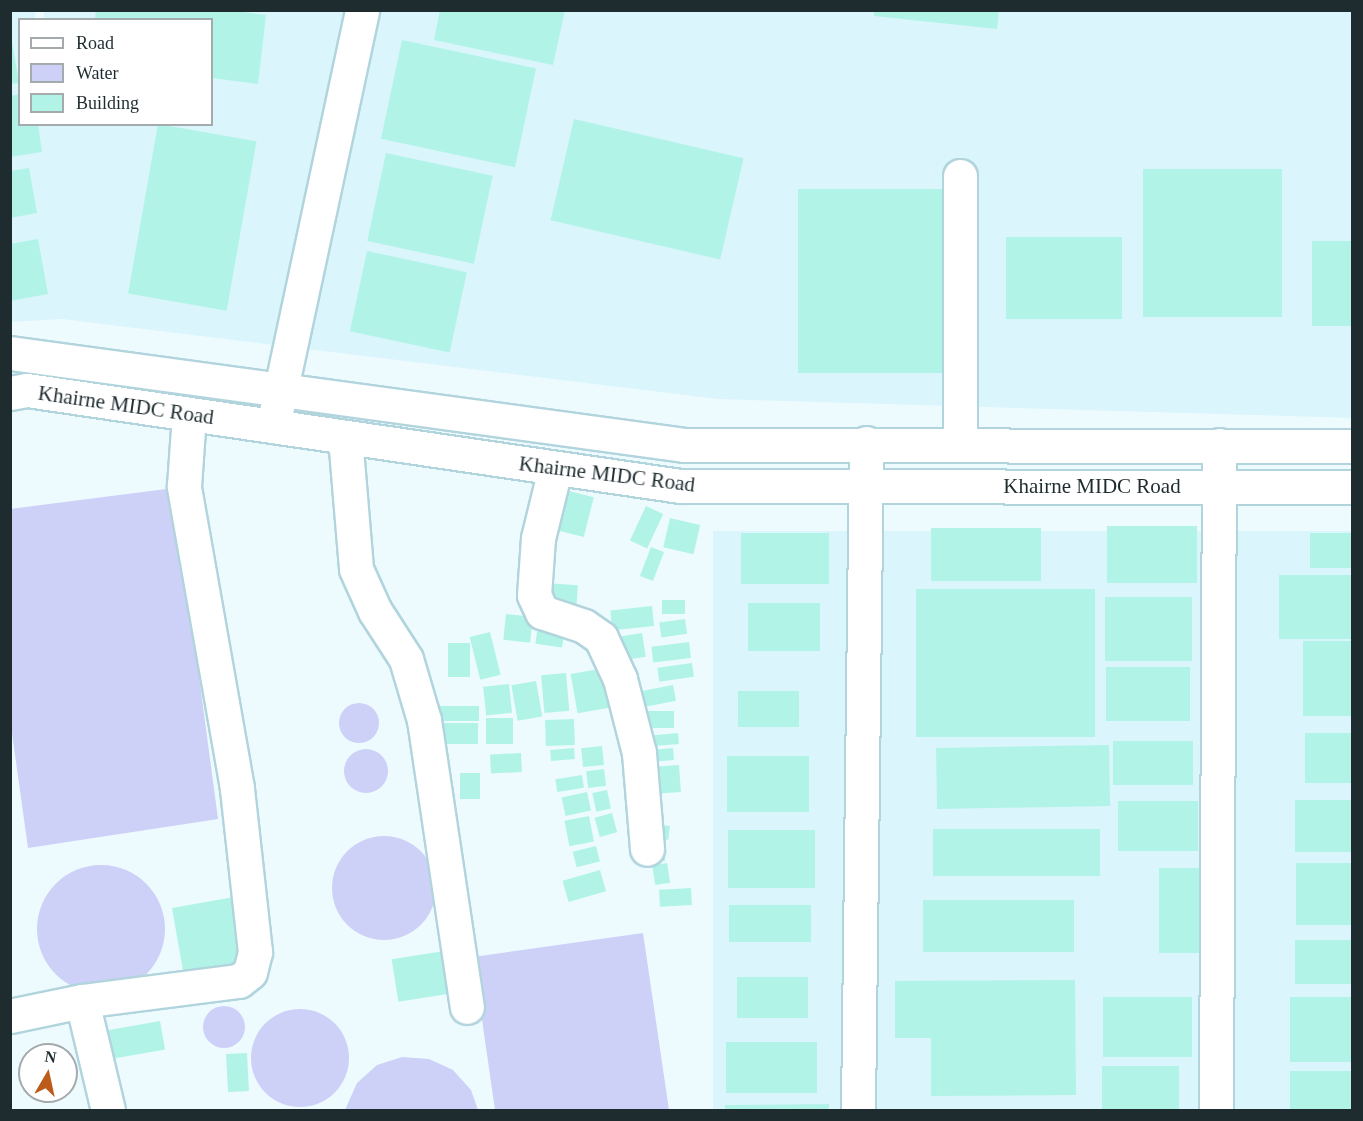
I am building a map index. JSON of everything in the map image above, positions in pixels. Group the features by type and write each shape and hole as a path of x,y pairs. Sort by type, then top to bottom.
{"main road":[{"path":"273,426 362,10"},
{"path":"960,176 960,444"},
{"name":"Khairne MIDC Road","path":"10,353 280,388 684,445 866,443 1353,446"},
{"name":"Khairne MIDC Road","path":"10,393 27,390 555,470 680,486 1353,487"},
{"path":"10,1016 82,1001 239,981 250,972 255,952 237,788 184,486 189,414"},
{"path":"345,437 356,568 375,611 406,659 424,720 467,1007"},
{"path":"858,1110 866,443"},
{"path":"1216,1110 1219,445"},
{"path":"555,470 538,538 534,595 542,612 584,626 601,638 620,679 639,753 647,849"},
{"path":"82,1001 108,1110"}],"shaded area":[{"path":"11,11 35,11 35,18 18,18 18,126 213,126 213,18 43,18 45,11 1352,11 1352,418 718,399 62,319 11,322"},
{"path":"713,531 1352,531 1352,1110 713,1110"}],"water":[{"path":"174,488 218,819 28,848 10,719 10,509"},
{"path":"359,703 367,704 373,709 378,715 378,731 373,737 367,742 359,743 351,742 345,737 340,731 339,723 340,715 345,709 351,704"},
{"path":"366,749 381,756 388,771 381,786 366,793 351,786 344,771 351,756"},
{"path":"384,836 404,840 421,851 432,868 436,888 432,908 421,925 404,936 384,940 364,936 347,925 336,908 332,888 336,868 347,851 364,840"},
{"path":"101,865 125,870 146,884 160,905 165,929 160,953 146,974 125,988 101,993 77,988 56,974 42,953 37,929 42,905 56,884 77,870"},
{"path":"643,933 669,1110 495,1110 473,957"},
{"path":"224,1006 232,1007 239,1012 244,1019 244,1035 239,1042 232,1047 224,1048 216,1047 209,1042 204,1035 203,1027 204,1019 209,1012 216,1007"},
{"path":"300,1009 319,1013 335,1023 345,1039 349,1058 345,1077 335,1093 319,1103 300,1107 281,1103 265,1093 255,1077 251,1058 255,1039 265,1023 281,1013"},
{"path":"402,1057 429,1059 453,1070 471,1090 478,1110 345,1110 357,1083 377,1065"}],"building":[{"path":"96,10 229,10 266,15 258,84 213,78 213,18 95,18"},
{"path":"440,10 565,10 553,65 434,40"},
{"path":"874,10 999,10 997,29 874,16"},
{"path":"10,30 18,83 10,84"},
{"path":"402,40 536,68 515,167 381,139"},
{"path":"18,94 18,126 38,126 42,152 10,157 10,96"},
{"path":"574,119 744,158 720,259 551,220"},
{"path":"158,126 256,141 227,311 128,293"},
{"path":"386,153 493,176 474,264 367,241"},
{"path":"29,168 37,213 10,218 10,171"},
{"path":"1143,169 1282,169 1282,317 1143,317"},
{"path":"798,189 943,189 943,373 798,373"},
{"path":"1006,237 1122,237 1122,319 1006,319"},
{"path":"38,239 48,294 10,301 10,244"},
{"path":"1312,241 1352,241 1352,326 1312,326"},
{"path":"367,251 467,272 450,352 350,331"},
{"path":"553,487 594,497 584,537 543,527"},
{"path":"646,506 663,514 647,548 630,540"},
{"path":"670,518 700,525 693,554 663,547"},
{"path":"1107,526 1197,526 1197,583 1107,583"},
{"path":"931,528 1041,528 1041,581 931,581"},
{"path":"741,533 829,533 829,584 741,584"},
{"path":"1310,533 1352,533 1352,568 1310,568"},
{"path":"651,547 664,552 653,581 640,576"},
{"path":"1279,575 1352,575 1352,639 1279,639"},
{"path":"546,583 578,585 576,613 544,611"},
{"path":"916,589 1095,589 1095,737 916,737"},
{"path":"1105,597 1192,597 1192,661 1105,661"},
{"path":"662,600 685,600 685,614 662,614"},
{"path":"748,603 820,603 820,651 748,651"},
{"path":"652,606 654,626 612,630 610,610"},
{"path":"506,614 533,617 530,643 503,640"},
{"path":"539,618 566,622 562,648 535,644"},
{"path":"685,619 687,634 661,637 659,623"},
{"path":"490,632 501,675 480,680 470,637"},
{"path":"642,633 646,657 615,662 611,638"},
{"path":"1303,641 1352,641 1352,716 1303,716"},
{"path":"689,642 691,658 653,663 651,647"},
{"path":"448,643 470,643 470,677 448,677"},
{"path":"692,663 694,677 659,682 657,668"},
{"path":"610,667 617,706 578,713 571,674"},
{"path":"1106,667 1190,667 1190,721 1106,721"},
{"path":"566,673 569,711 544,713 541,675"},
{"path":"536,681 542,716 518,721 511,685"},
{"path":"509,684 512,713 486,716 483,687"},
{"path":"673,685 676,701 639,708 636,692"},
{"path":"738,691 799,691 799,727 738,727"},
{"path":"438,706 479,706 479,721 438,721"},
{"path":"639,711 674,711 674,728 639,728"},
{"path":"486,718 513,718 513,744 486,744"},
{"path":"574,719 575,745 546,746 545,720"},
{"path":"436,723 478,723 478,744 436,744"},
{"path":"678,733 679,744 643,747 642,736"},
{"path":"1305,733 1352,733 1352,783 1305,783"},
{"path":"1113,741 1193,741 1193,785 1113,785"},
{"path":"1109,745 1110,806 937,809 936,748"},
{"path":"602,746 604,765 583,767 581,748"},
{"path":"574,748 575,759 551,761 550,750"},
{"path":"673,748 674,760 654,762 653,750"},
{"path":"521,753 522,772 491,774 490,755"},
{"path":"727,756 809,756 809,812 727,812"},
{"path":"679,765 681,792 649,794 647,767"},
{"path":"604,769 606,786 588,788 586,771"},
{"path":"460,773 480,773 480,799 460,799"},
{"path":"582,775 584,788 557,792 555,779"},
{"path":"607,790 611,809 596,812 592,793"},
{"path":"587,792 591,811 566,816 562,797"},
{"path":"1295,800 1352,800 1352,852 1295,852"},
{"path":"1118,801 1198,801 1198,851 1118,851"},
{"path":"612,813 617,832 600,837 595,818"},
{"path":"589,816 594,842 569,846 564,821"},
{"path":"652,824 670,826 668,840 651,838"},
{"path":"933,829 1100,829 1100,876 933,876"},
{"path":"728,830 815,830 815,888 728,888"},
{"path":"649,845 665,845 665,861 649,861"},
{"path":"596,846 600,862 577,867 573,852"},
{"path":"667,863 670,883 655,885 652,865"},
{"path":"1296,863 1352,863 1352,925 1296,925"},
{"path":"1159,868 1210,868 1210,953 1159,953"},
{"path":"600,870 606,891 569,902 563,881"},
{"path":"691,888 692,905 660,907 659,890"},
{"path":"234,897 248,974 186,985 172,908"},
{"path":"923,900 1074,900 1074,952 923,952"},
{"path":"729,905 811,905 811,942 729,942"},
{"path":"1295,940 1352,940 1352,984 1295,984"},
{"path":"444,951 451,993 398,1002 392,959"},
{"path":"737,977 808,977 808,1018 737,1018"},
{"path":"1075,980 1076,1095 931,1096 931,1038 895,1038 895,981"},
{"path":"1103,997 1192,997 1192,1057 1103,1057"},
{"path":"1290,997 1352,997 1352,1062 1290,1062"},
{"path":"160,1021 165,1050 97,1062 92,1033"},
{"path":"726,1042 817,1042 817,1093 726,1093"},
{"path":"247,1053 249,1091 228,1092 226,1054"},
{"path":"1102,1066 1179,1066 1179,1110 1102,1110"},
{"path":"1290,1071 1352,1071 1352,1110 1290,1110"},
{"path":"829,1104 829,1110 725,1110 725,1105"}]}
